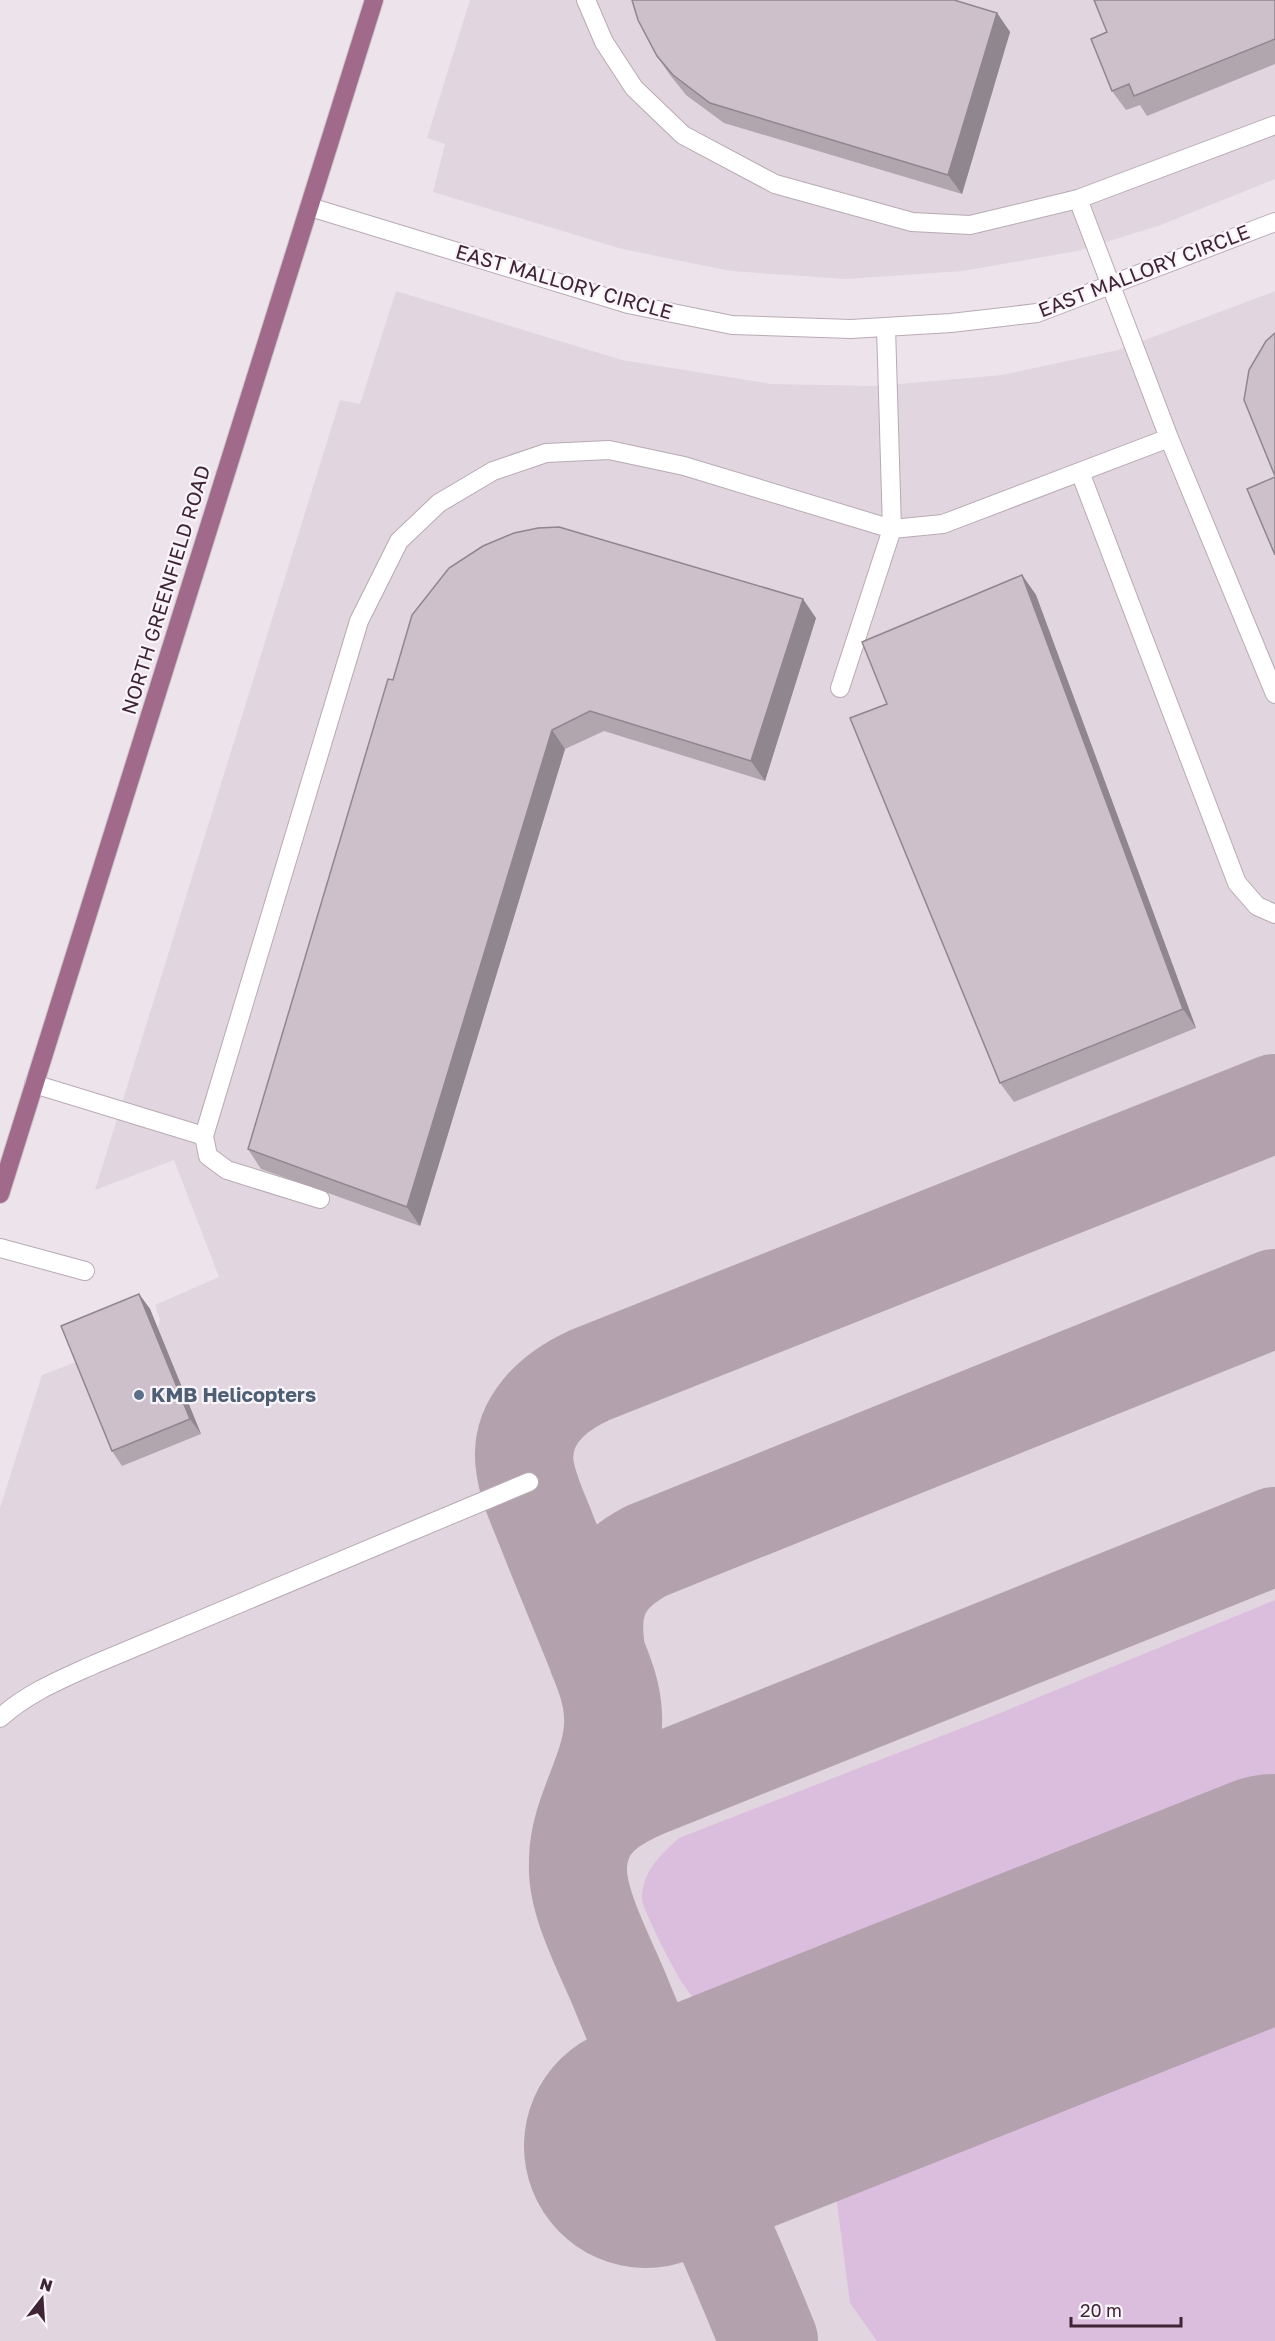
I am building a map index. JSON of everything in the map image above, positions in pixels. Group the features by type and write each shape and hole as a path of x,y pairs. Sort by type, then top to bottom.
{"main road":[{"name":"NORTH GREENFIELD ROAD","path":"0,1194 374,0"}],"street":[{"path":"586,0 604,42 634,88 683,135 775,184 912,222 970,225 1078,199 1275,125"},
{"path":"1078,199 1169,438 1275,694"},
{"name":"EAST MALLORY CIRCLE","path":"309,207 628,304 732,325 851,329 951,323 1037,313 1275,222"},
{"path":"840,688 892,529 886,327"},
{"path":"320,1199 228,1170 208,1155 204,1136 359,621 399,541 439,503 493,471 546,453 609,450 684,466 892,529 943,524 1169,438"},
{"path":"1080,472 1237,883 1257,906 1275,914"},
{"path":"34,1084 204,1136"},
{"path":"0,1248 85,1271"},
{"path":"0,1718 47,1686 95,1664 529,1482"}],"shaded area":[{"path":"470,0 1275,0 1275,179 1158,226 1077,251 963,271 846,279 731,271 622,249 433,192 445,144 427,138"},
{"path":"396,291 622,360 771,384 876,386 1002,375 1118,350 1275,291 1275,2341 0,2341 0,1508 42,1375 157,1331 160,1320 155,1305 219,1277 174,1160 95,1190 340,400 360,404"},
{"path":"1275,1600 1275,1800 750,2011 736,2015 714,2013 697,2001 680,1979 653,1928 642,1899 645,1880 653,1865 679,1838 993,1716"},
{"path":"1275,1990 1275,2341 877,2341 850,2303 836,2195 928,2128"}],"building":[{"path":"632,0 954,0 997,13 948,175 710,103 673,75 657,56 638,20"},
{"path":"1094,0 1275,0 1275,39 1134,96 1129,84 1112,91 1091,39 1107,32"},
{"path":"1275,333 1275,476 1244,400 1249,370 1266,341"},
{"path":"1275,477 1275,555 1247,489"},
{"path":"559,527 803,599 751,761 590,711 552,730 407,1207 248,1149 388,679 393,680 412,615 449,568 483,546 514,533"},
{"path":"1022,575 1183,1009 1000,1083 850,718 887,704 862,642"},
{"name":"KMB Helicopters","path":"139,1294 190,1419 112,1451 61,1326"}],"taxiway":[{"path":"578,1859 584,1823 609,1752 613,1715 609,1688 603,1671 526,1475 524,1451 527,1436 541,1410 563,1390 590,1375 1275,1103"},
{"path":"597,1656 594,1621 601,1593 618,1571 646,1551 1275,1298"},
{"path":"769,2341 586,1912 578,1865 580,1850 591,1826 621,1800 646,1788 1275,1536"}],"runway":[{"path":"646,2146 1275,1896"}],"place":[{"name":"KMB Helicopters","path":"139,1395"}]}
